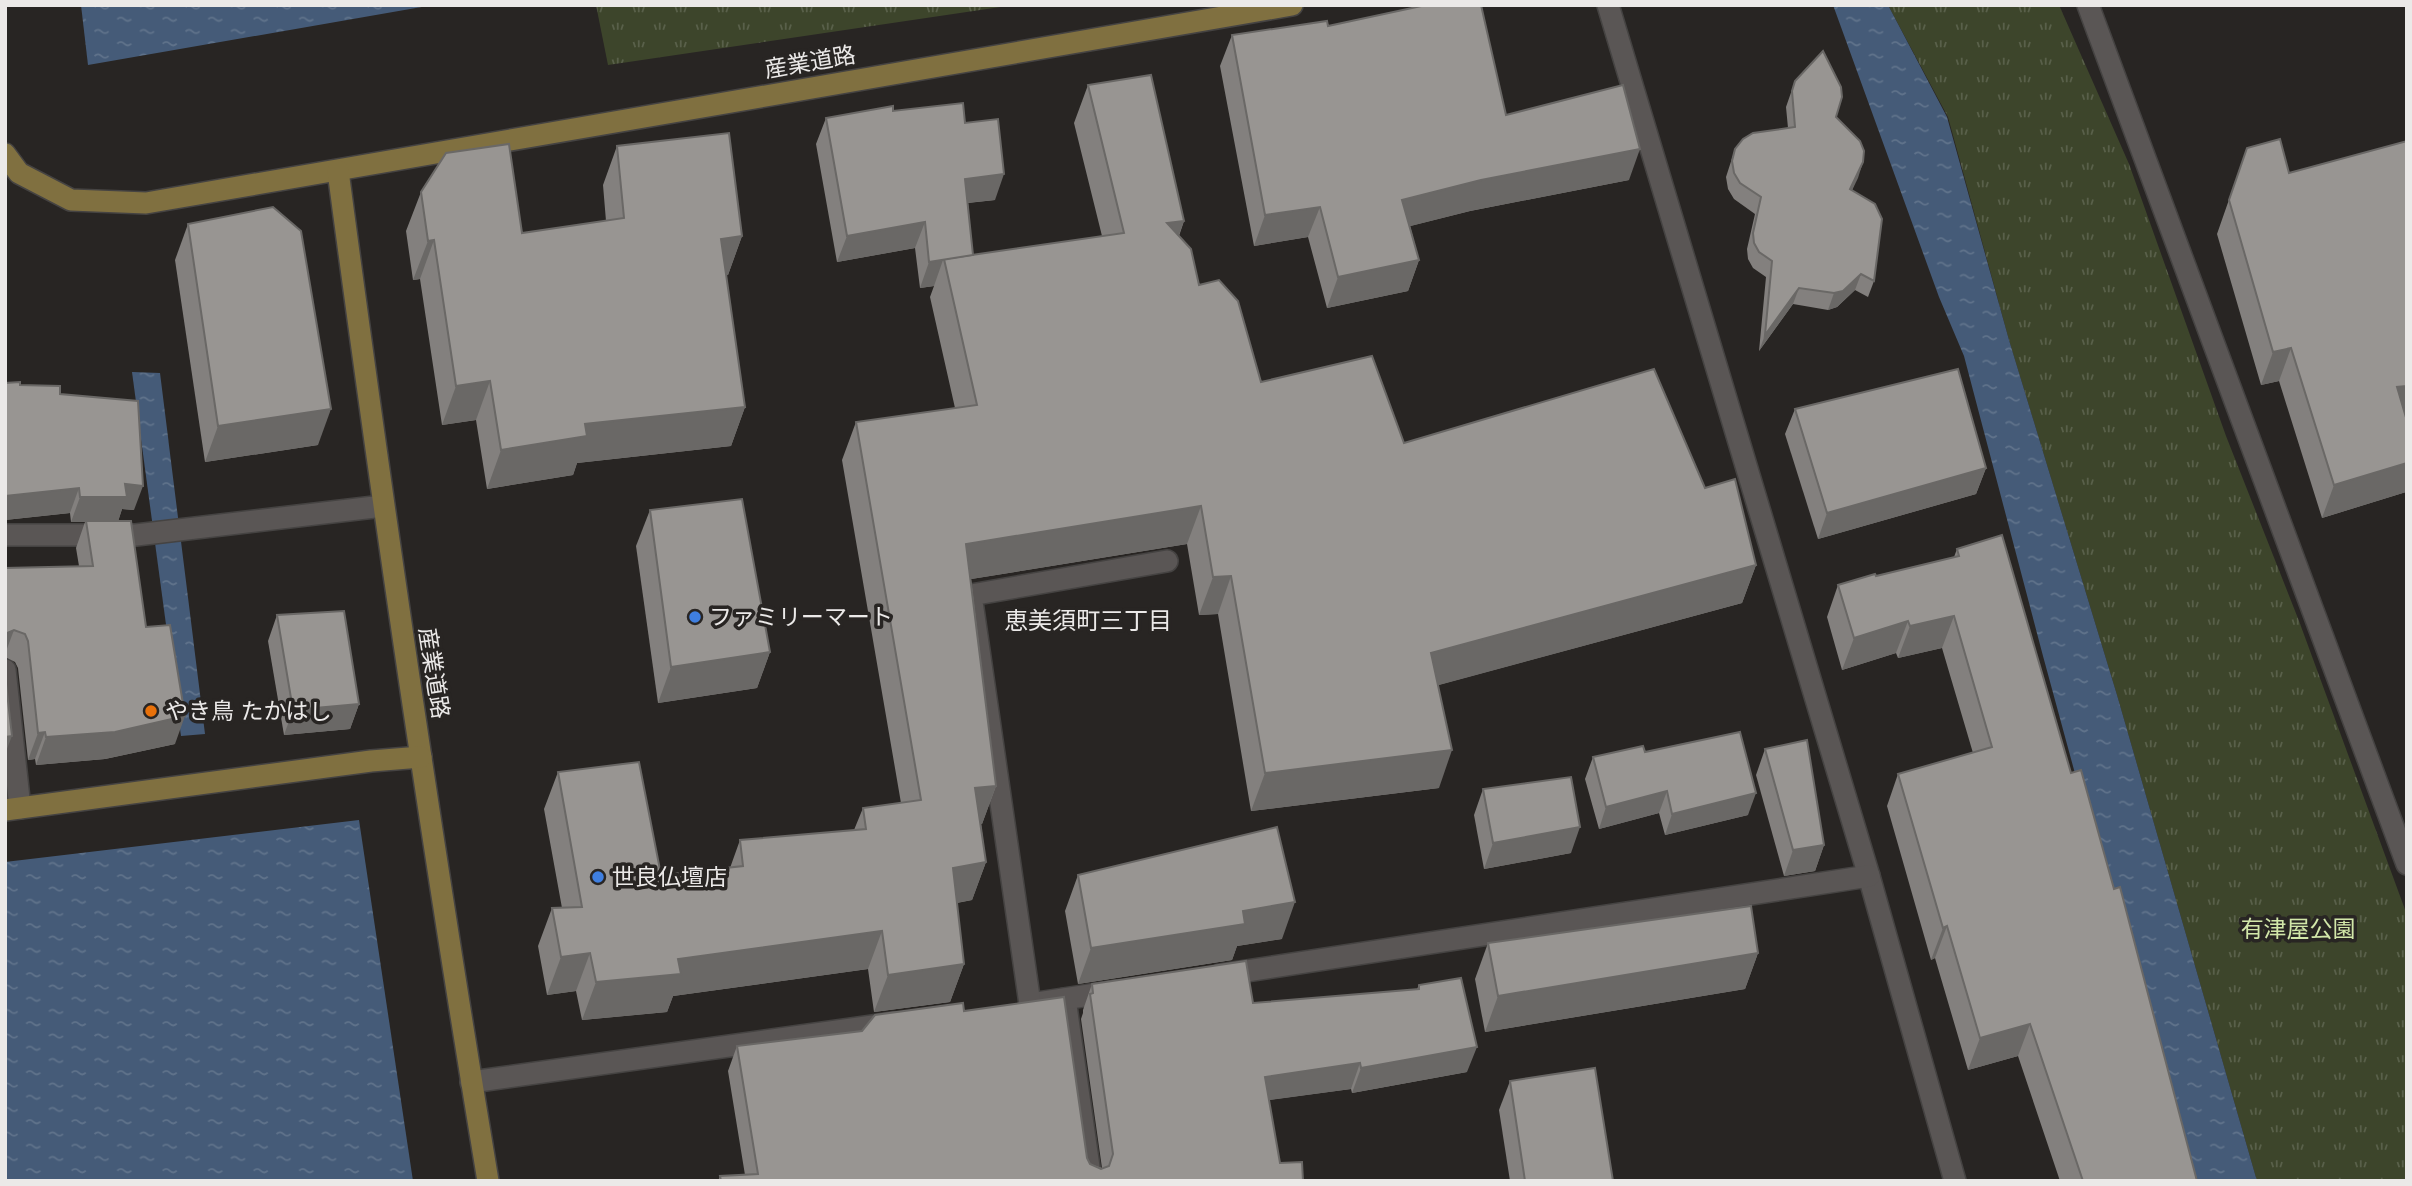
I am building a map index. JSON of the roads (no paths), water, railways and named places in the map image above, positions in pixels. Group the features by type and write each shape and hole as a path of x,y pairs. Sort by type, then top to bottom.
{"street":[{"name":"産業道路","path":"5,154 19,173 71,200 146,203 1292,5"},
{"path":"1608,5 1869,876 1955,1181"},
{"path":"2088,5 2407,864"},
{"name":"産業道路","path":"338,171 383,506 488,1181"},
{"path":"5,535 136,535 383,506"},
{"path":"1030,1004 971,595 1167,561"},
{"path":"5,670 13,809 371,761 421,757"},
{"path":"1201,978 1869,876"},
{"path":"1003,1008 1133,989"},
{"path":"1065,999 1091,1181"},
{"path":"471,1082 910,1021"}],"water":[{"path":"81,5 433,5 88,65"},
{"path":"1833,5 1888,5 1947,117 2009,340 2117,695 2257,1181 2186,1181 1964,356 1939,297"},
{"path":"132,372 160,373 205,734 181,736"},
{"path":"359,820 413,1181 5,1181 5,862"}],"place":[{"name":"ファミリーマート","path":"695,617"},
{"name":"やき鳥 たかはし","path":"151,711"},
{"name":"世良仏壇店","path":"598,877"}],"district":[{"name":"恵美須町三丁目","path":"1088,621"}],"park label":[{"name":"有津屋公園","path":"2298,929"}]}
